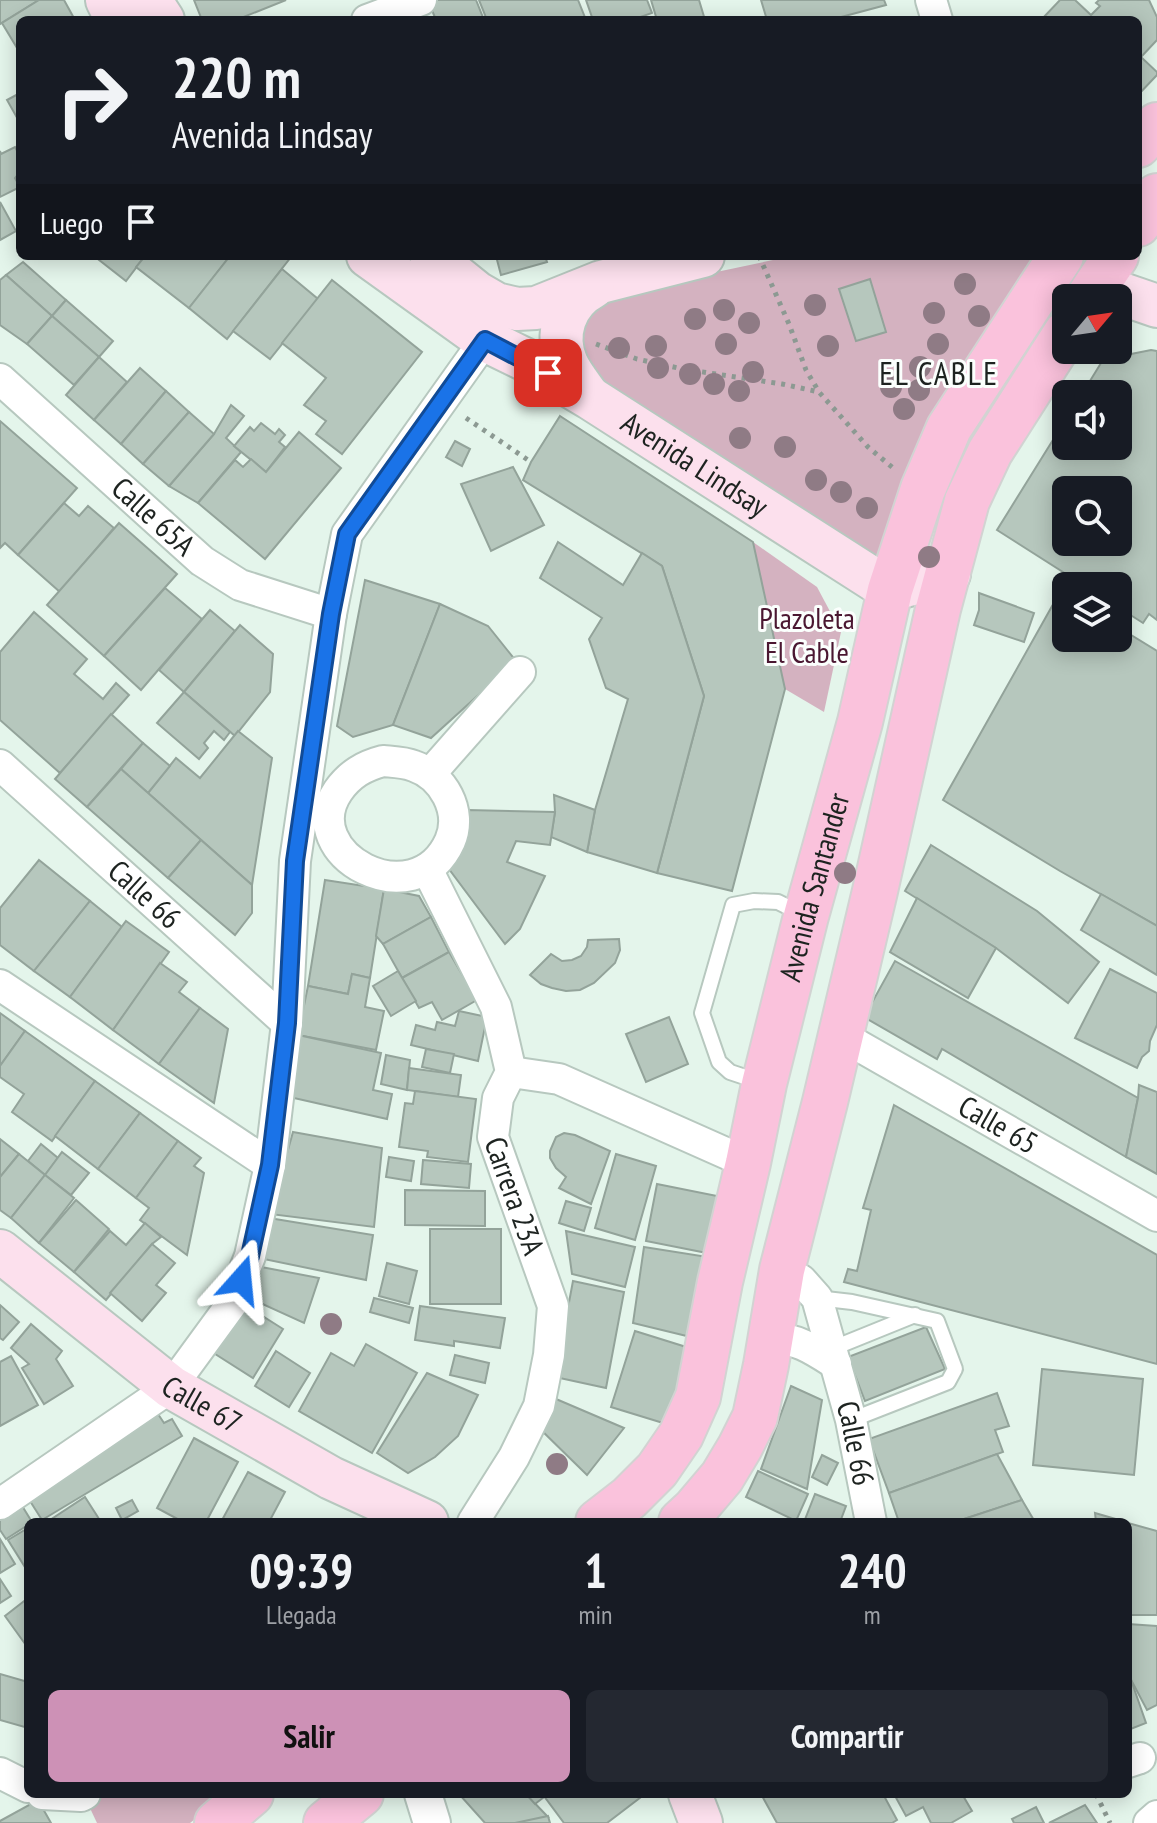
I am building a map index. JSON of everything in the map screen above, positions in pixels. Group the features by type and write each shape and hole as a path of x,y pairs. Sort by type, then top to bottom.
{"main road":[{"path":"1142,141 1157,125"},
{"path":"1142,218 1157,196"},
{"name":"Avenida Lindsay","path":"374,260 485,340 528,361 590,398 890,590"},
{"path":"436,260 477,293 496,304 517,309 536,308 601,282 687,260"},
{"name":"Avenida Santander","path":"613,1510 657,1470 681,1435 698,1397 764,1084 806,916 860,722 890,590 923,489 949,428 1058,260"},
{"path":"1100,280 1157,306"},
{"path":"590,398 568,366 562,350 561,331 568,310 582,293 601,282"},
{"name":"Avenida Santander","path":"685,1518 722,1477 755,1417 782,1270 840,1035 938,609 967,501 990,452 1052,355"},
{"path":"890,590 949,574"},
{"name":"Calle 67","path":"0,1251 171,1387 331,1478 418,1518"},
{"path":"217,1823 246,1798"},
{"path":"326,1823 356,1798"},
{"path":"692,1798 701,1823"}],"street":[{"path":"378,16 421,0"},
{"path":"0,1504 171,1387 231,1305 250,1256 270,1165 287,1023 295,861 331,614 347,534 485,340"},
{"name":"Calle 65A","path":"0,379 202,561 240,585 331,614"},
{"path":"430,774 520,672"},
{"path":"383,761 416,766 430,774 446,791 453,812 452,834 443,855 427,869 394,878 362,869 348,859 338,845 328,819 329,807 342,785 353,774 383,761"},
{"name":"Calle 66","path":"0,765 287,1023"},
{"path":"309,769 342,785"},
{"path":"298,842 331,830"},
{"path":"427,869 496,1007 511,1072 559,1079 748,1163"},
{"path":"0,985 270,1165"},
{"name":"Calle 65","path":"840,1035 1157,1216"},
{"name":"Carrera 23A","path":"476,1518 514,1457 539,1406 549,1355 553,1306 493,1137 498,1098 511,1072"},
{"path":"782,1270 801,1280 817,1298"},
{"name":"Calle 66","path":"817,1298 851,1420 870,1518"},
{"name":"Calle 66","path":"771,1338 787,1338 833,1356"},
{"path":"0,1773 24,1785"},
{"path":"424,1798 432,1823"},
{"path":"1149,1823 1157,1816"}],"lane":[{"path":"764,1084 730,1072 719,1062 702,1013 733,905 754,901 778,902 806,916"},
{"path":"817,1298 852,1302 937,1321 955,1369 948,1382 851,1420"},
{"path":"833,1356 916,1315"}],"path":[{"path":"761,260 806,370 819,392 868,447 905,479 923,489"},
{"path":"561,331 637,359 819,392"},
{"path":"441,403 531,462"},
{"path":"1098,1798 1110,1823"}],"green space":[{"path":"773,260 1043,260 885,565 582,369 580,324 593,308 626,291"},
{"name":"Plazoleta El Cable","path":"753,542 817,587 841,632 824,712 785,689"},
{"path":"98,1798 221,1798 190,1823 97,1823 89,1806"}],"building":[{"path":"0,0 39,0 0,24"},
{"path":"39,0 64,0 73,16 16,16 16,46 2,23"},
{"path":"194,0 286,0 246,16 200,16"},
{"path":"437,0 476,0 482,16 434,16 429,3"},
{"path":"479,0 578,0 584,16 485,16"},
{"path":"586,0 647,0 652,13 643,16 592,16"},
{"path":"651,0 699,0 704,16 656,16"},
{"path":"761,0 884,0 886,5 845,16 766,16"},
{"path":"1060,0 1075,0 1091,15 1100,6 1096,3 1099,0 1149,0 1157,17 1157,40 1142,56 1142,16 1045,16"},
{"path":"1142,58 1157,72 1142,91"},
{"path":"16,95 16,116 7,100"},
{"path":"16,149 16,189 0,197 0,151 1,154"},
{"path":"0,202 16,231 0,240"},
{"path":"99,260 142,260 126,281"},
{"path":"142,260 227,260 189,308 136,267"},
{"path":"227,260 289,260 227,339 189,308"},
{"path":"497,260 547,262 501,275"},
{"path":"23,262 66,300 52,316 6,275"},
{"path":"282,269 318,299 270,359 233,331"},
{"path":"6,275 52,316 27,344 0,325 0,280"},
{"path":"870,279 886,332 856,341 839,289"},
{"path":"332,280 422,352 342,454 316,434 326,421 304,405 326,378 282,343"},
{"path":"66,300 113,341 99,357 52,316"},
{"path":"52,316 99,357 74,385 27,344"},
{"path":"1157,351 1157,620 1149,614 1143,623 1132,616 1132,572 1063,572 997,530 1052,442 1052,460 1132,460 1132,380 1091,380 1100,364 1132,364 1132,354"},
{"path":"99,357 127,382 94,420 66,395"},
{"path":"140,368 166,391 121,444 94,420"},
{"path":"166,391 189,412 143,464 121,444"},
{"path":"231,405 244,416 226,438 241,452 198,503 169,486 214,434"},
{"path":"189,412 214,434 169,486 143,464"},
{"path":"560,416 753,542 785,689 732,891 657,873 704,696 662,566 523,480"},
{"path":"0,421 77,488 18,555 5,543 0,548"},
{"path":"261,423 275,434 279,429 285,435 279,442 285,447 266,472 234,446 250,427 254,431"},
{"path":"299,432 341,468 265,559 198,503 235,460 243,467 251,459 266,472"},
{"path":"455,441 470,449 462,466 446,457"},
{"path":"513,467 544,525 491,551 461,484"},
{"path":"64,503 79,516 88,506 114,528 60,592 18,555"},
{"path":"119,523 177,574 104,656 47,605"},
{"path":"558,542 623,585 642,553 662,566 704,696 657,873 587,852 595,810 628,699 606,688 589,639 602,618 540,578"},
{"path":"365,580 440,604 393,725 353,737 337,726"},
{"path":"165,588 202,619 141,690 104,656"},
{"path":"979,593 1034,613 1024,642 974,625 979,610"},
{"path":"440,604 488,626 516,661 431,738 393,725"},
{"path":"1052,606 1052,652 1132,652 1132,636 1157,651 1157,926 943,800"},
{"path":"210,610 235,631 184,692 159,670"},
{"path":"34,612 87,659 74,674 103,699 116,683 129,695 60,773 0,720 0,652"},
{"path":"240,625 273,654 270,692 235,736 184,692"},
{"path":"184,692 230,732 224,740 214,731 204,743 208,748 199,759 157,723"},
{"path":"111,714 143,743 87,807 55,779"},
{"path":"238,731 272,758 252,885 148,793 176,758 200,778"},
{"path":"143,743 170,766 148,793 121,769"},
{"path":"121,769 201,840 168,878 87,807"},
{"path":"554,795 595,810 587,852 551,837"},
{"path":"467,810 555,812 550,845 516,841 507,862 545,876 520,929 505,944 449,869"},
{"path":"201,840 252,885 252,913 235,935 168,878"},
{"path":"931,845 1037,911 1099,962 1068,1003 996,948 905,891"},
{"path":"39,860 90,901 34,971 0,945 0,908"},
{"path":"325,880 384,889 370,978 352,974 348,994 308,986"},
{"path":"384,889 419,896 431,917 383,944 376,936"},
{"path":"1101,894 1157,926 1157,975 1081,930"},
{"path":"917,898 996,948 968,998 890,952"},
{"path":"90,901 122,927 70,997 34,971"},
{"path":"431,917 449,952 402,978 383,944"},
{"path":"126,921 169,952 113,1030 70,997"},
{"path":"619,939 620,950 615,963 594,983 580,990 552,988 530,975 551,954 562,961 572,960 581,956 588,940"},
{"path":"449,952 477,1000 442,1020 432,1002 419,1008 402,978"},
{"path":"895,961 1138,1098 1126,1157 942,1049 937,1059 864,1017"},
{"path":"160,963 187,982 179,992 200,1008 159,1064 113,1030"},
{"path":"1110,969 1157,993 1157,1025 1149,1051 1137,1068 1075,1038"},
{"path":"398,971 416,1001 391,1016 373,986"},
{"path":"352,974 370,978 365,1007 384,1011 376,1050 298,1035 308,986 348,994"},
{"path":"200,1008 228,1029 214,1103 159,1064"},
{"path":"459,1011 487,1017 478,1061 411,1045 416,1025 435,1030 437,1022 455,1026"},
{"path":"0,1013 25,1031 0,1066"},
{"path":"669,1017 688,1064 646,1082 626,1034"},
{"path":"25,1031 95,1081 52,1141 12,1112 24,1094 0,1077 0,1066"},
{"path":"298,1035 381,1053 373,1090 392,1094 387,1119 285,1096"},
{"path":"426,1049 454,1054 450,1073 422,1067"},
{"path":"386,1055 410,1060 407,1090 381,1084"},
{"path":"409,1068 461,1075 458,1097 407,1090"},
{"path":"95,1081 140,1113 98,1169 55,1136"},
{"path":"1139,1085 1157,1092 1157,1174 1126,1157"},
{"path":"415,1091 476,1099 468,1162 427,1157 428,1151 399,1147 405,1103 413,1104"},
{"path":"894,1105 1157,1255 1157,1364 844,1282 848,1269 857,1271 871,1210 863,1208"},
{"path":"140,1113 178,1141 136,1198 98,1169"},
{"path":"293,1132 382,1148 374,1227 270,1214"},
{"path":"564,1133 610,1151 591,1204 559,1188 566,1177 556,1168 550,1151 556,1137"},
{"path":"0,1139 19,1154 0,1177"},
{"path":"178,1141 201,1158 194,1166 204,1173 187,1255 140,1220 149,1208 136,1198"},
{"path":"41,1144 58,1158 45,1175 28,1161"},
{"path":"62,1152 89,1173 71,1195 45,1175"},
{"path":"19,1154 45,1175 11,1218 0,1210 0,1177"},
{"path":"616,1154 656,1166 635,1240 595,1228"},
{"path":"389,1157 414,1161 411,1181 386,1177"},
{"path":"423,1160 471,1164 469,1188 421,1184"},
{"path":"45,1175 74,1198 39,1243 11,1218"},
{"path":"657,1184 727,1198 717,1255 646,1241"},
{"path":"405,1190 485,1191 485,1226 405,1225"},
{"path":"76,1200 109,1229 74,1272 39,1243"},
{"path":"566,1201 591,1208 584,1231 559,1223"},
{"path":"269,1218 373,1235 366,1280 259,1258"},
{"path":"145,1223 161,1237 106,1300 74,1272 110,1231 126,1245"},
{"path":"430,1229 501,1229 501,1304 430,1304"},
{"path":"566,1231 635,1247 625,1287 572,1274"},
{"path":"152,1244 175,1263 156,1285 166,1293 142,1321 110,1293"},
{"path":"644,1247 714,1258 699,1339 633,1323"},
{"path":"387,1263 417,1271 409,1304 379,1296"},
{"path":"256,1266 319,1278 304,1323 245,1296"},
{"path":"573,1281 624,1292 606,1388 555,1377"},
{"path":"374,1298 413,1308 409,1323 370,1312"},
{"path":"242,1303 283,1329 253,1378 212,1352"},
{"path":"0,1305 19,1322 3,1340 0,1338"},
{"path":"420,1306 505,1318 500,1348 454,1341 454,1346 415,1340"},
{"path":"31,1324 62,1351 56,1359 73,1386 44,1404 22,1368 29,1364 11,1348"},
{"path":"926,1327 945,1369 865,1401 848,1357"},
{"path":"635,1331 699,1351 676,1427 611,1407"},
{"path":"366,1344 417,1373 372,1453 299,1411 331,1353 354,1366"},
{"path":"276,1351 310,1373 289,1407 255,1386"},
{"path":"455,1355 489,1363 485,1383 450,1375"},
{"path":"11,1356 38,1405 0,1426 0,1362"},
{"path":"1042,1369 1143,1379 1134,1475 1033,1465"},
{"path":"427,1373 478,1395 458,1436 435,1457 408,1473 377,1453"},
{"path":"791,1386 822,1400 807,1489 761,1469"},
{"path":"997,1393 1009,1426 995,1430 1003,1452 889,1493 869,1439"},
{"path":"549,1396 624,1428 587,1475 534,1423"},
{"path":"154,1408 164,1423 172,1419 182,1436 45,1518 41,1518 30,1501"},
{"path":"194,1438 238,1462 208,1518 176,1518 157,1508"},
{"path":"997,1454 1022,1500 967,1518 898,1518 889,1493"},
{"path":"822,1455 838,1463 827,1485 812,1477"},
{"path":"758,1471 808,1494 797,1518 790,1518 746,1497"},
{"path":"248,1472 285,1492 271,1518 223,1518"},
{"path":"815,1494 846,1506 842,1518 806,1518"},
{"path":"16,1496 30,1518 24,1518 24,1528 6,1539 0,1530 0,1506"},
{"path":"85,1497 98,1518 53,1518"},
{"path":"132,1500 138,1511 121,1518 116,1508"},
{"path":"1022,1500 1033,1518 967,1518"},
{"path":"1095,1513 1112,1518 1096,1518"},
{"path":"1132,1524 1157,1531 1157,1615 1132,1615"},
{"path":"24,1530 24,1566 8,1540"},
{"path":"0,1539 15,1564 0,1573"},
{"path":"0,1579 11,1596 0,1603"},
{"path":"24,1601 24,1642 5,1616"},
{"path":"1132,1624 1157,1626 1157,1705 1147,1710 1132,1682"},
{"path":"0,1674 24,1681 24,1727 0,1720"},
{"path":"1132,1683 1146,1723 1132,1728"},
{"path":"463,1798 530,1798 548,1817 519,1823 485,1823"},
{"path":"545,1798 640,1798 607,1823 564,1823"},
{"path":"763,1798 885,1798 897,1820 892,1823 777,1823"},
{"path":"896,1798 964,1798 972,1811 951,1823 931,1823 923,1807 906,1816"},
{"path":"38,1800 51,1823 0,1823 0,1821"},
{"path":"1085,1805 1097,1823 1049,1823"},
{"path":"1036,1807 1044,1823 1014,1823 1012,1819"},
{"path":"548,1816 550,1823 515,1823"}],"district":[{"name":"EL CABLE","path":"939,374"}],"route":[{"path":"241,1280 250,1256 270,1165 287,1023 295,861 331,614 347,534 485,340 548,373"}]}
